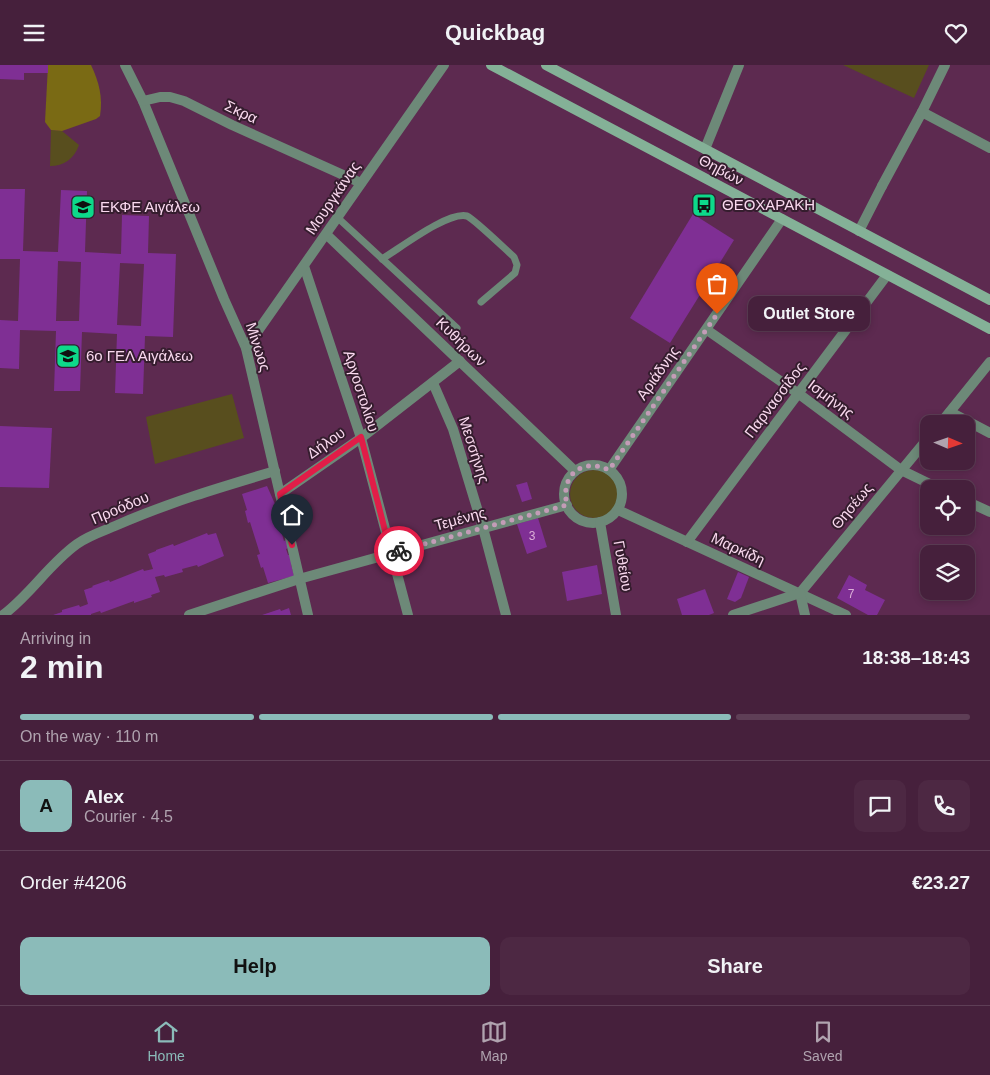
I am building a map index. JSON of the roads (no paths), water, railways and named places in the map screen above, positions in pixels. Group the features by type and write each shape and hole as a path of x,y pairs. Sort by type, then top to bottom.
{"main road":[{"name":"Θηβών","path":"491,65 990,329"},
{"name":"Θηβών","path":"546,65 990,299"}],"street":[{"path":"125,65 143,101"},
{"name":"Μουργκάνας","path":"246,348 327,235 444,65"},
{"path":"705,149 739,65"},
{"path":"859,231 945,65"},
{"name":"Σκρα","path":"143,101 170,97 184,101 232,125 361,183"},
{"name":"Μίνωος","path":"143,101 246,348 308,615"},
{"path":"922,112 990,148"},
{"name":"Αριάδνης","path":"609,470 782,219"},
{"name":"Κυθήρων","path":"327,235 575,471"},
{"name":"Αργοστολίου","path":"304,266 361,437 408,615"},
{"name":"Παρνασσίδος","path":"687,542 887,275"},
{"name":"Ισμήνης","path":"706,330 799,394 901,470 922,480"},
{"name":"Δήλου","path":"280,494 361,437 460,361"},
{"path":"948,415 990,362"},
{"name":"Μεσσήνης","path":"433,383 452,429 483,528 506,615"},
{"path":"950,412 990,433"},
{"name":"Θησέως","path":"800,593 920,448"},
{"path":"591,465 601,466 609,470 617,477 621,487 622,496 618,510 609,518 600,522 582,521 573,514 567,505 564,494 568,480 575,471 582,467 591,465"},
{"name":"Προόδου","path":"3,615 20,602 55,561 79,542 168,505 274,471"},
{"name":"Τεμένης","path":"190,615 299,579 567,505"},
{"path":"975,506 990,513"},
{"name":"Μαρκίδη","path":"618,510 846,615"},
{"name":"Γυθείου","path":"600,522 616,615"},
{"path":"732,615 800,593 805,615"}],"lane":[{"path":"382,259 444,220 458,215 468,217 514,257 516,265 515,273 481,303"},
{"path":"338,218 457,328"}],"place":[{"name":"ΘΕΟΧΑΡΑΚΗ","path":"704,205"},
{"name":"ΕΚΦΕ Αιγάλεω","path":"83,207"},
{"name":"Outlet Store","path":"717,314"},
{"name":"6ο ΓΕΛ Αιγάλεω","path":"68,356"}]}
